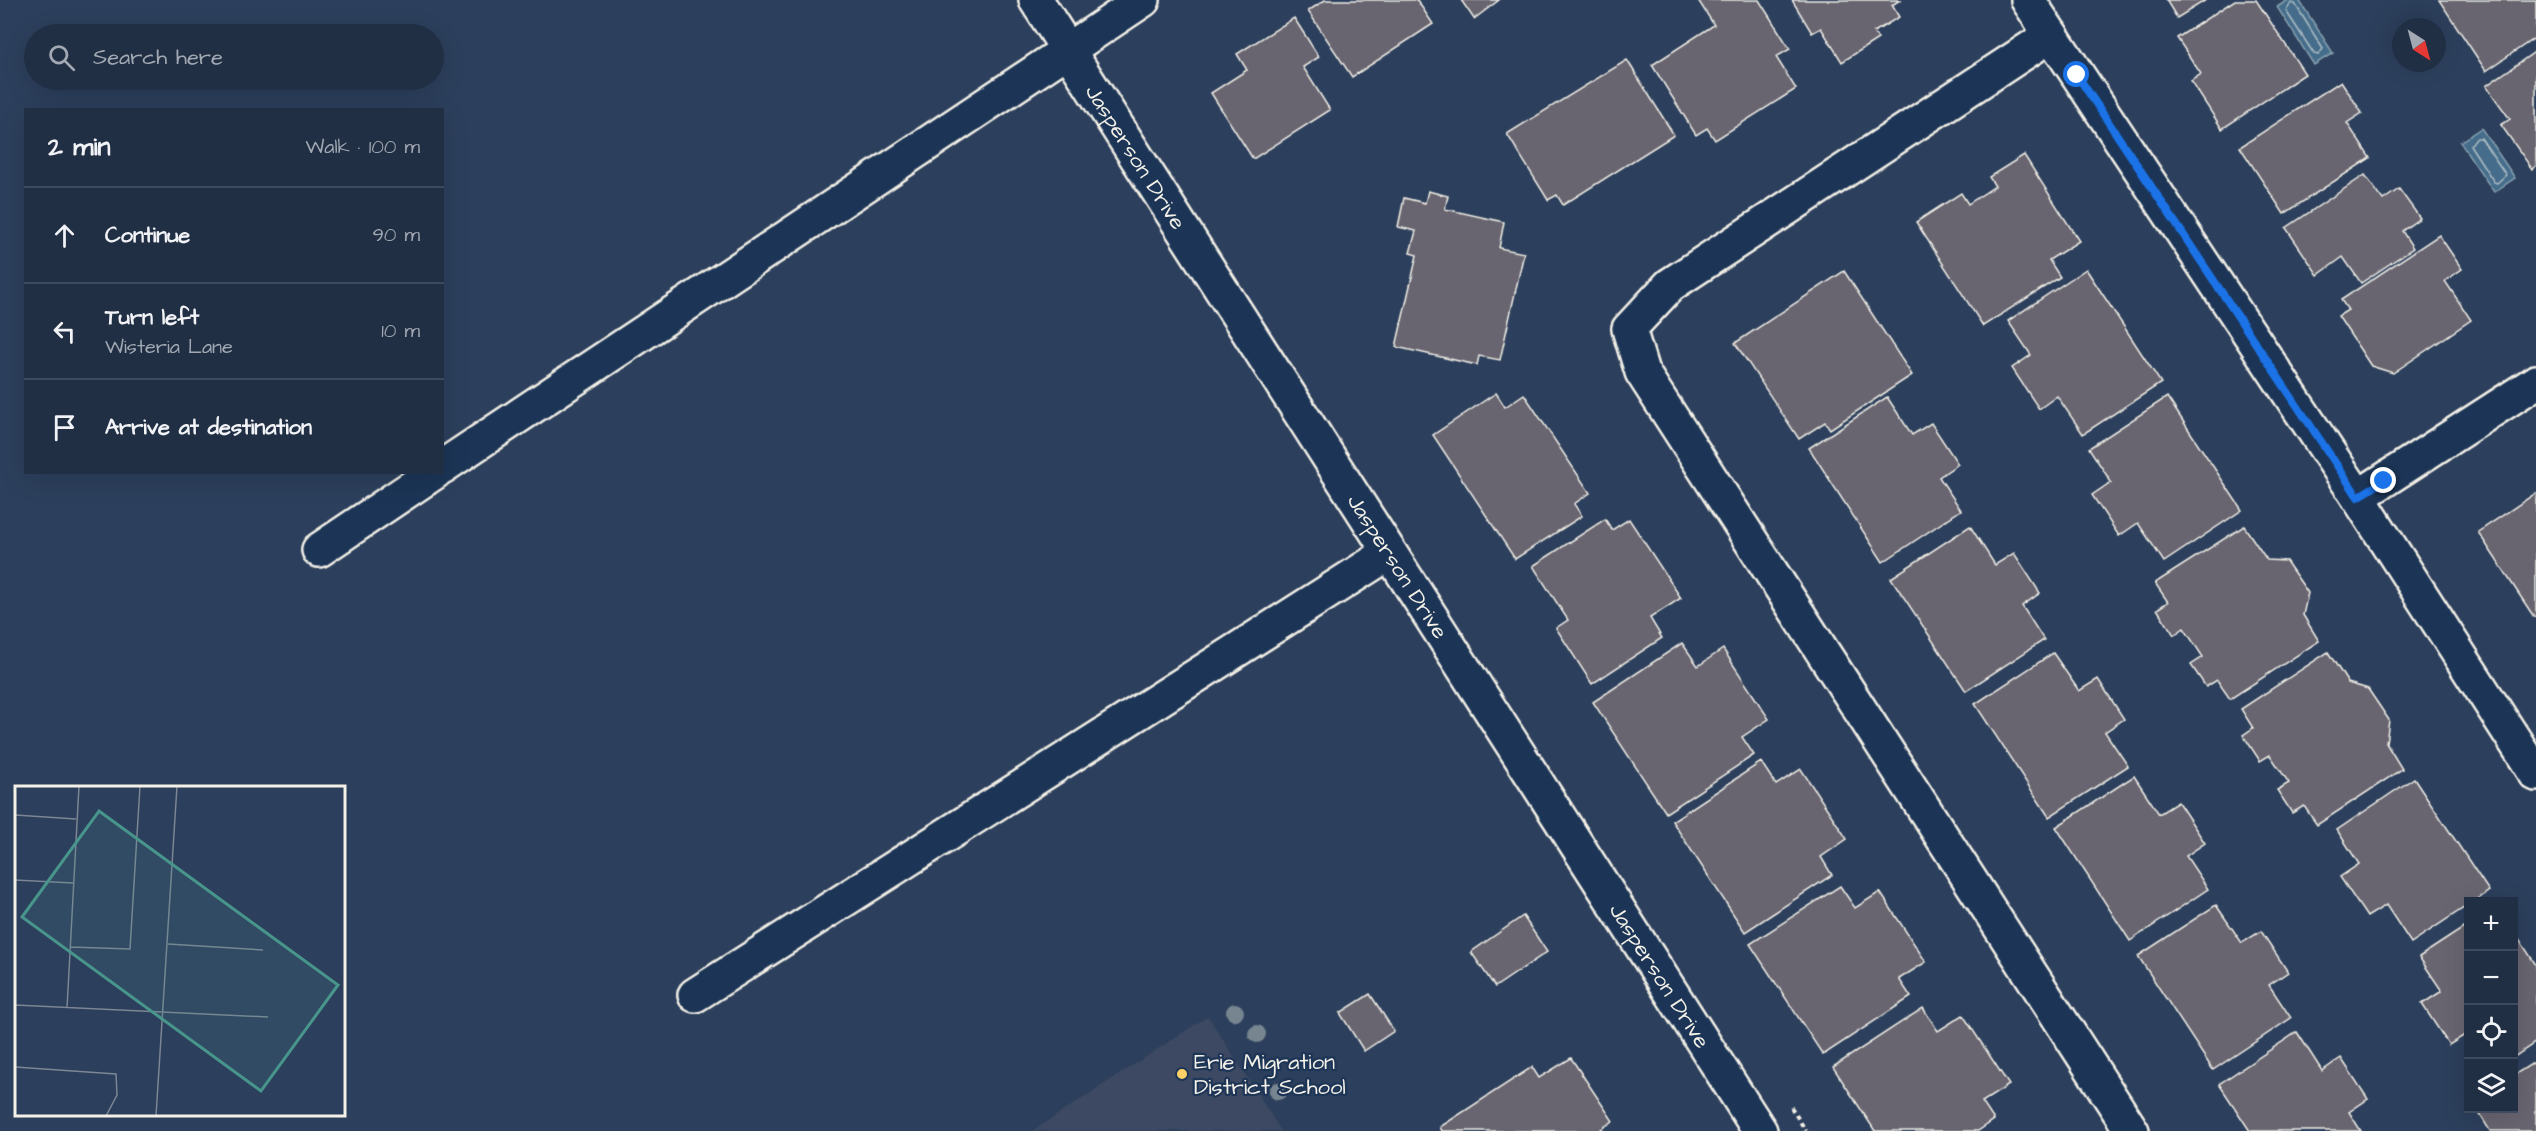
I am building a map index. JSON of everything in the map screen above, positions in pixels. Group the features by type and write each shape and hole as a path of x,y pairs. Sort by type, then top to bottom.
{"street":[{"name":"Jasperson Drive","path":"1036,0 1760,1131"},
{"path":"444,467 1143,0"},
{"path":"2028,0 2358,497 2536,774"},
{"path":"2051,35 1670,285 1629,329 1642,372 2132,1131"},
{"path":"2358,497 2536,382"},
{"path":"320,550 432,474"},
{"path":"695,995 1389,553"}],"shaded area":[{"name":"Erie Migration District School","path":"1208,1016 1281,1131 1033,1131"}],"water":[{"path":"2288,0 2299,0 2333,53 2314,65 2277,7"},
{"path":"2481,128 2515,178 2494,192 2460,142"}],"building":[{"path":"1325,0 1417,0 1433,24 1352,77 1308,11"},
{"path":"1461,0 1499,0 1474,19"},
{"path":"1698,0 1759,0 1790,49 1776,57 1796,89 1715,140 1707,128 1696,135 1652,65 1714,25"},
{"path":"1792,0 1900,0 1892,5 1899,17 1874,32 1878,39 1842,62 1821,28 1812,33"},
{"path":"2166,0 2206,0 2177,18"},
{"path":"2235,0 2256,0 2305,74 2222,129 2191,81 2201,74 2177,38"},
{"path":"2439,0 2536,0 2536,37 2486,71"},
{"path":"1294,18 1319,57 1303,67 1330,110 1253,159 1211,93 1247,70 1237,54"},
{"path":"2536,51 2536,166 2532,169 2501,125 2510,119 2486,86"},
{"path":"1627,60 1674,135 1563,205 1557,195 1548,200 1507,134"},
{"path":"2341,81 2362,113 2347,123 2370,158 2284,214 2240,147"},
{"path":"2024,155 2079,241 2049,260 2060,277 1983,326 1916,222 1961,193 1968,204 1995,186 1989,177"},
{"path":"2365,175 2383,200 2399,189 2420,218 2402,231 2413,248 2361,283 2343,257 2318,275 2286,228"},
{"path":"1428,191 1448,196 1445,209 1504,222 1499,248 1524,253 1500,360 1479,356 1477,365 1396,347 1417,255 1410,253 1416,231 1398,227 1404,198 1425,203"},
{"path":"2439,235 2462,269 2445,281 2471,320 2393,373 2371,366 2338,316 2348,310 2341,300"},
{"path":"2086,269 2161,383 2083,434 2057,396 2039,409 2012,368 2031,355 2008,321"},
{"path":"1844,271 1912,375 1830,429 1825,422 1799,439 1735,343"},
{"path":"1496,393 1505,407 1524,394 1590,493 1574,504 1582,516 1515,559 1433,435"},
{"path":"1887,397 1912,435 1931,423 1958,464 1939,477 1961,510 1883,562 1809,448"},
{"path":"2167,397 2242,510 2164,562 2138,523 2119,536 2092,495 2111,482 2089,448"},
{"path":"2536,493 2536,616 2534,617 2478,532"},
{"path":"1605,519 1612,530 1629,519 1681,598 1650,618 1662,638 1592,684 1556,628 1568,620 1533,566"},
{"path":"1970,526 1995,565 2014,553 2040,593 2022,606 2044,640 1966,691 1891,578"},
{"path":"2244,526 2267,560 2286,561 2308,593 2303,615 2319,641 2230,699 2217,680 2206,687 2191,665 2203,657 2184,628 2174,635 2157,609 2168,602 2155,583"},
{"path":"1682,643 1698,666 1723,649 1769,719 1742,737 1754,755 1666,813 1593,702"},
{"path":"2328,652 2348,683 2368,689 2389,720 2386,743 2402,769 2317,825 2304,806 2292,813 2277,790 2289,783 2270,755 2260,761 2243,735 2253,728 2241,709"},
{"path":"2053,653 2079,691 2098,679 2124,719 2105,732 2128,766 2049,817 1975,704"},
{"path":"1761,762 1776,785 1801,769 1847,839 1821,857 1832,875 1745,932 1672,821"},
{"path":"2134,776 2159,814 2178,802 2205,843 2186,856 2208,889 2130,941 2056,827"},
{"path":"2414,778 2489,891 2481,897 2464,897 2464,908 2411,943 2386,905 2367,917 2340,877 2359,864 2337,830"},
{"path":"1840,886 1855,908 1880,892 1926,962 1899,979 1911,997 1823,1055 1750,944"},
{"path":"2216,905 2242,943 2261,931 2288,972 2269,985 2291,1018 2213,1070 2138,956"},
{"path":"1523,916 1547,952 1495,987 1471,952"},
{"path":"2464,928 2464,1036 2449,1045 2422,1004 2442,991 2419,957"},
{"path":"2518,937 2536,965 2536,1042 2518,1054"},
{"path":"1370,994 1394,1031 1364,1051 1340,1013"},
{"path":"1923,1008 1938,1031 1963,1015 2009,1085 1982,1102 1994,1120 1978,1131 1875,1131 1833,1067"},
{"path":"2297,1032 2322,1071 2341,1058 2368,1099 2349,1112 2361,1131 2250,1131 2219,1084"},
{"path":"1571,1058 1613,1121 1598,1131 1442,1131 1440,1127 1532,1067 1539,1078"},
{"path":"2536,1061 2536,1131 2490,1131 2479,1113 2518,1113 2518,1072"}],"place":[{"name":"Erie Migration District School","path":"1182,1074"}],"route":[{"path":"2077,75 2358,497 2384,481"}]}
